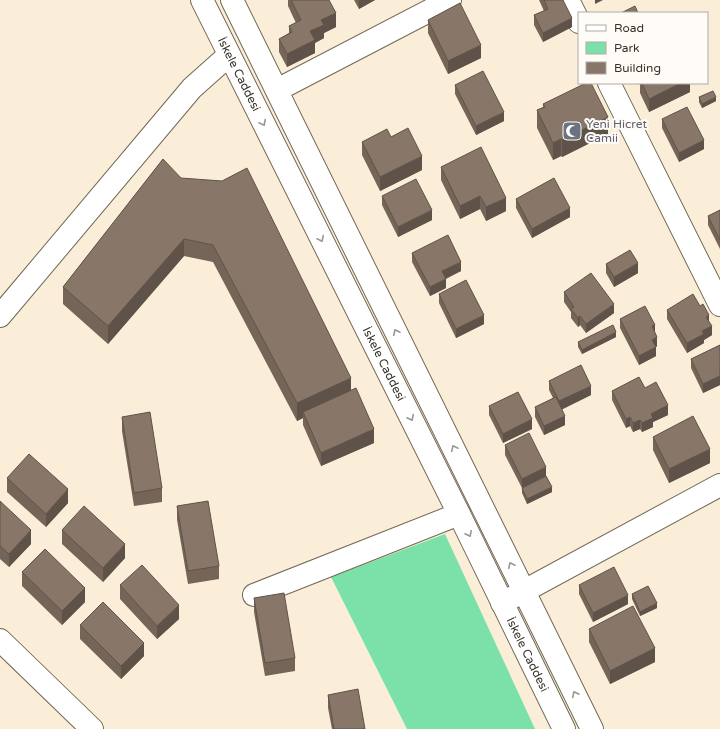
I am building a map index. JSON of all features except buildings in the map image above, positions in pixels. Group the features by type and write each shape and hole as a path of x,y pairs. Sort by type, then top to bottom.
{"main road":[{"name":"İskele Caddesi","path":"202,0 459,514 564,729"},
{"path":"232,0 592,729"},
{"path":"277,90 450,0"},
{"path":"568,0 578,20"},
{"path":"0,316 192,88 229,55"},
{"path":"610,84 720,305"},
{"path":"502,603 720,485"},
{"path":"254,595 459,514"},
{"path":"0,640 92,729"}],"green space":[{"path":"445,534 535,729 407,729 331,577"}],"place":[{"name":"Yeni Hicret Camii","path":"572,131"}]}
